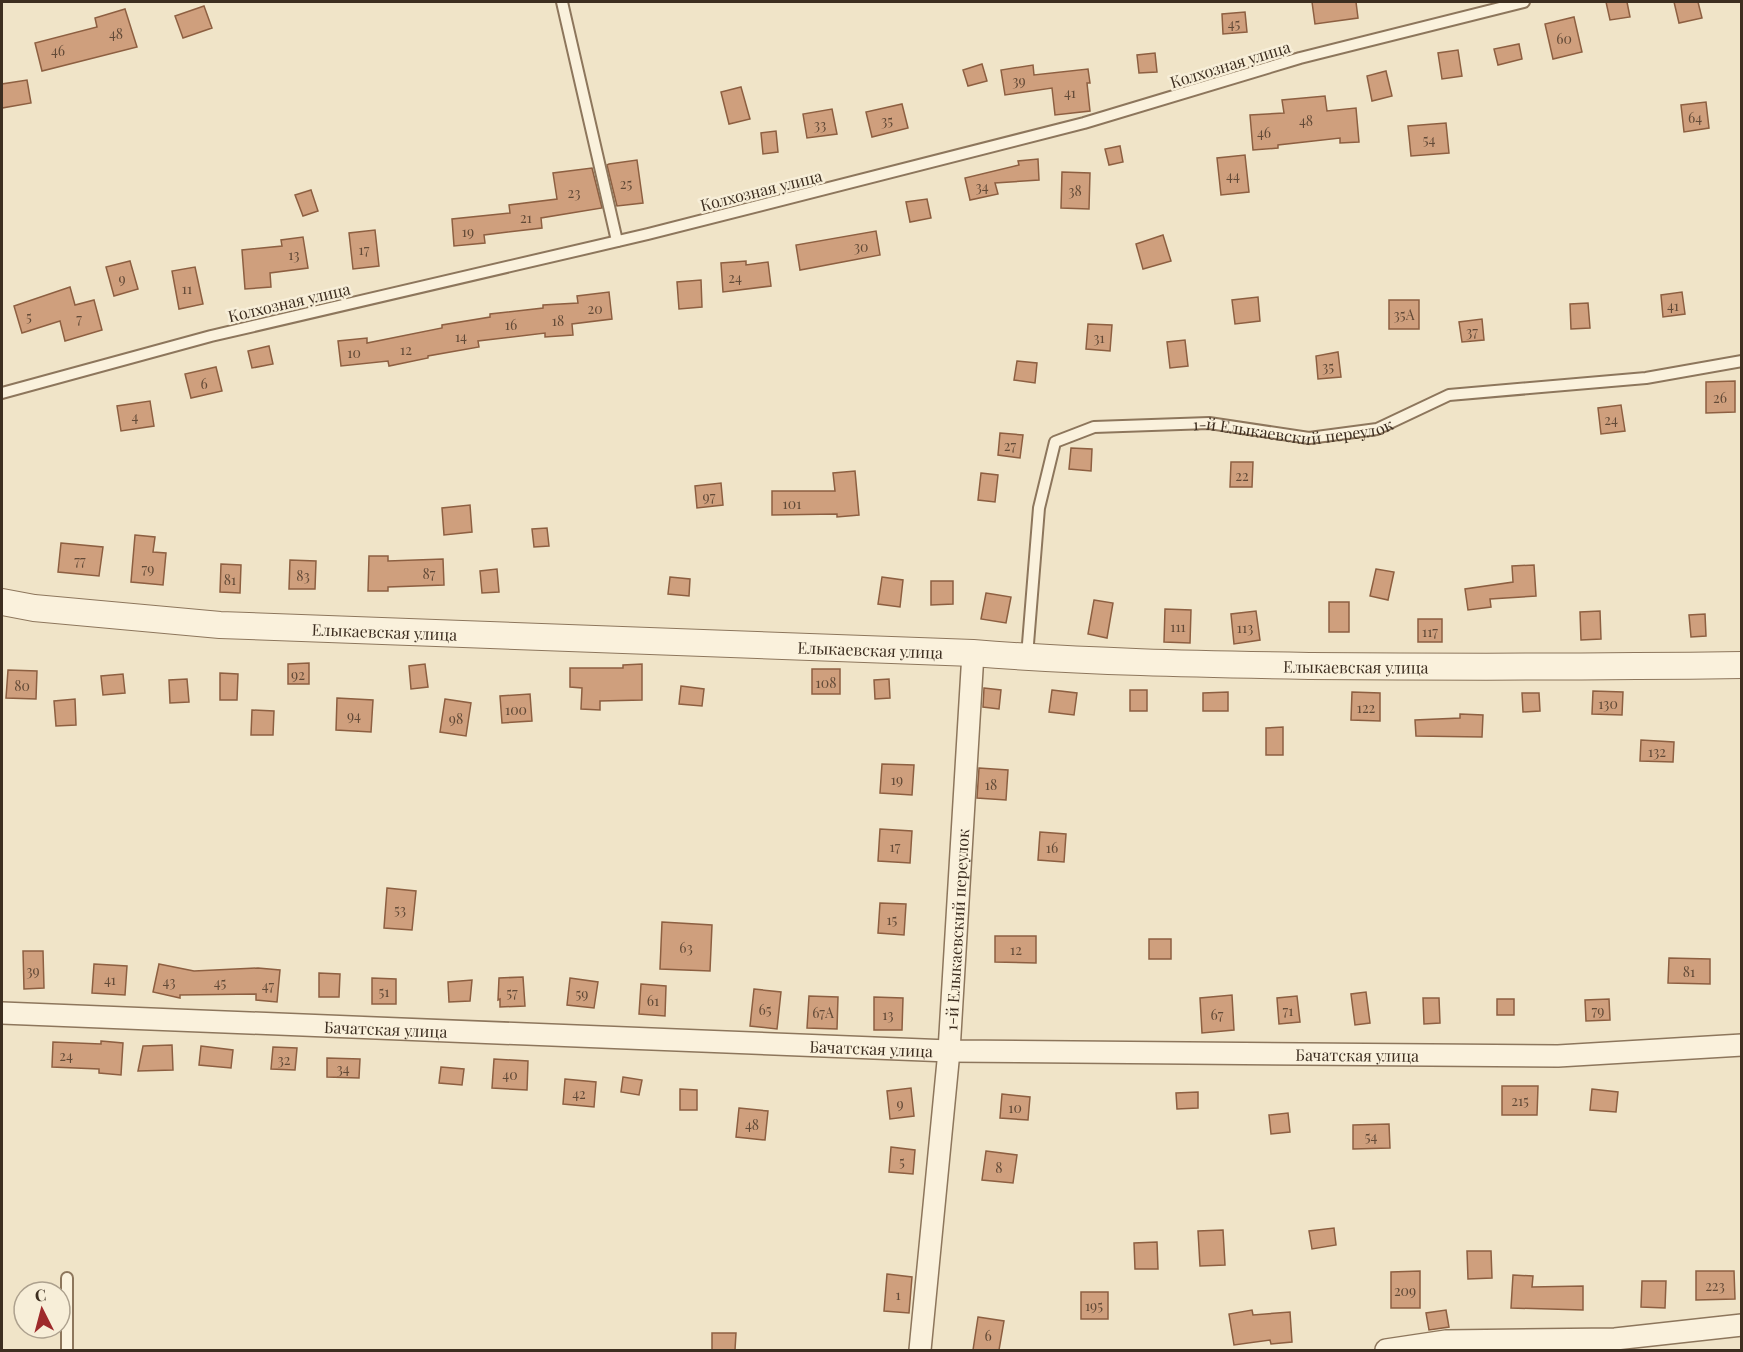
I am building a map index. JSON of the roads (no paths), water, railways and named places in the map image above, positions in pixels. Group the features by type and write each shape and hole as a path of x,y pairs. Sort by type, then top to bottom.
{"street":[{"name":"Елыкаевская улица","path":"2,602 34,608 220,625 973,653 1027,658 1231,665 1490,668 1742,665"},
{"name":"1-й Елыкаевский переулок","path":"920,1350 949,1051 973,653"},
{"name":"Бачатская улица","path":"2,1013 949,1051 1558,1056 1742,1046"},
{"path":"1386,1350 1446,1341 1616,1339 1742,1325"}],"lane":[{"path":"561,2 616,241"},
{"name":"Колхозная улица","path":"2,393 211,336 616,241 1084,123 1300,58 1524,2"},
{"name":"1-й Елыкаевский переулок","path":"1027,658 1039,508 1055,442 1094,427 1209,423 1309,438 1377,429 1449,395 1646,378 1742,361"},
{"path":"67,1278 67,1350"}]}
